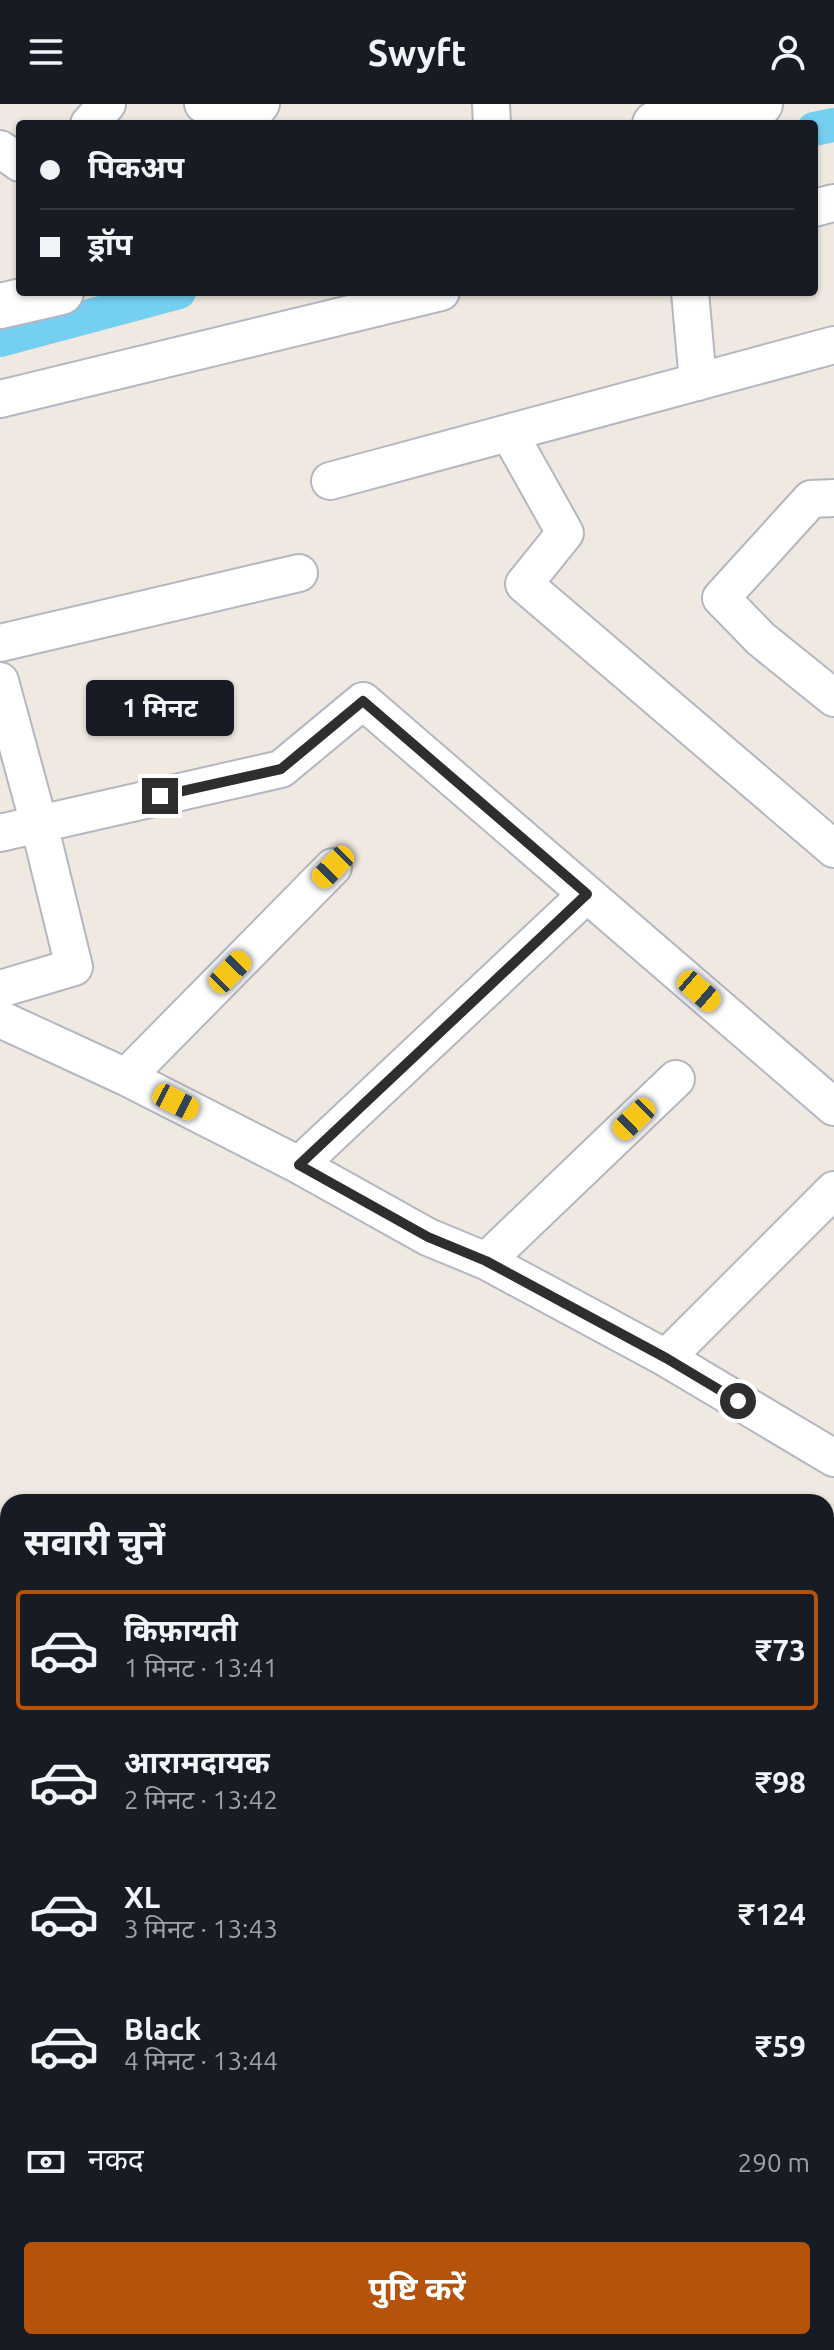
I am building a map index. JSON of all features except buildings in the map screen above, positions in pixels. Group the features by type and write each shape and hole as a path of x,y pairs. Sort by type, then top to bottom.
{"street":[{"path":"93,120 107,104"},
{"path":"203,104 232,120 255,112 261,104"},
{"path":"678,120 760,104"},
{"path":"0,306 44,296"},
{"path":"0,399 425,296"},
{"path":"690,296 698,382"},
{"path":"330,481 834,345"},
{"path":"509,433 565,533 524,584 834,849"},
{"path":"834,498 811,499 721,598 761,639 834,698"},
{"path":"0,643 299,573"},
{"path":"0,681 74,967 0,989"},
{"path":"0,833 281,769 363,701 834,1107"},
{"path":"126,1077 333,867"},
{"path":"299,1165 587,894"},
{"path":"0,1019 126,1077 299,1165 428,1237 486,1261 666,1358 834,1458"},
{"path":"486,1261 676,1079"},
{"path":"666,1358 834,1190"}],"waterway":[{"path":"818,128 834,125"},
{"path":"0,340 164,296"}],"route":[{"path":"160,796 281,769 363,701 587,894 299,1165 428,1237 486,1261 666,1358 738,1401"}]}
